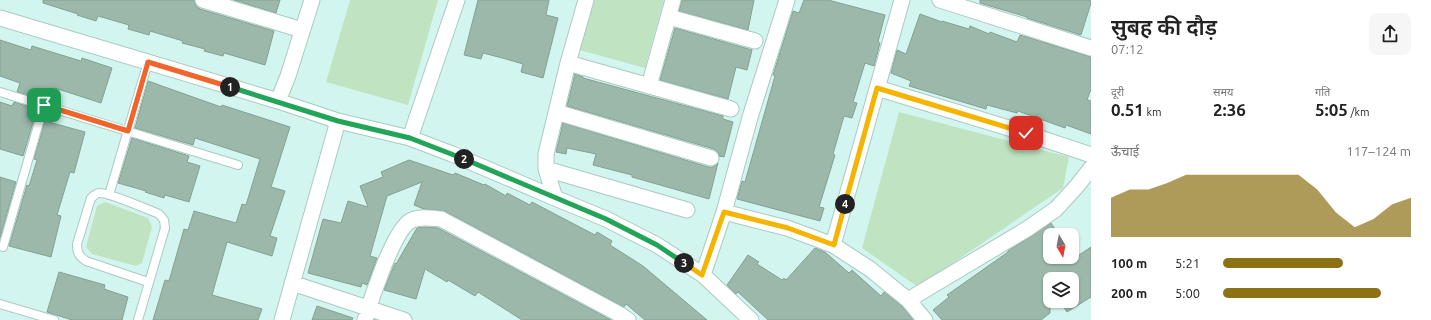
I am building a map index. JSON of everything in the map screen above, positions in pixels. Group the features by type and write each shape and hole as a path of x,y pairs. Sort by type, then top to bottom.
{"street":[{"path":"203,0 302,30"},
{"path":"278,101 288,76 312,0"},
{"path":"410,138 457,0"},
{"path":"555,198 546,169 546,154 568,64 586,0"},
{"path":"649,86 673,0"},
{"path":"702,275 724,212 751,114 787,0"},
{"path":"834,245 902,0"},
{"path":"940,0 1091,48"},
{"path":"669,17 755,41"},
{"path":"0,18 278,101 338,121 410,138 452,154 606,219 657,245 702,275 752,320"},
{"path":"568,64 731,109"},
{"path":"877,88 1026,133 1091,155"},
{"path":"556,112 711,158"},
{"path":"282,320 338,121"},
{"path":"908,300 1027,229 1056,209 1091,168"},
{"path":"546,169 687,210"},
{"path":"724,212 788,228 834,245 870,270 908,300 925,320"},
{"path":"367,314 388,254 399,234 410,222 424,218 441,219 628,320"},
{"path":"292,283 367,314 404,320"}],"lane":[{"path":"109,195 148,62"},
{"path":"0,92 238,165"},
{"path":"3,247 44,105"},
{"path":"138,320 165,228 164,220 159,214 109,195 101,193 96,194 91,198 77,244 77,250 80,257 86,261 148,282"},
{"path":"0,304 54,320"},
{"path":"22,320 25,311"}],"green space":[{"path":"350,0 438,0 408,105 326,82"},
{"path":"590,0 664,0 645,68 576,49"},
{"path":"899,112 1069,157 1063,188 918,287 862,248"},
{"path":"105,202 148,218 152,227 142,263 136,266 92,254 86,247 97,206"}],"building":[{"path":"43,0 194,0 196,6 200,9 274,31 265,65 224,53 223,56 204,51 205,49 182,43 183,41 150,31 149,35 128,29 129,25 98,16 96,21 43,3"},
{"path":"234,0 280,0 276,13"},
{"path":"478,0 549,0 546,15 558,18 543,78 521,72 523,64 506,59 483,53 481,59 464,55"},
{"path":"682,0 754,0 748,30 679,11"},
{"path":"804,0 828,0 885,15 874,66 865,63 853,102 857,103 852,118 844,116 833,154 835,155 819,207 824,208 820,221 737,199 742,181 745,182 775,76 773,75 793,11 799,13"},
{"path":"980,0 1091,0 1091,3 1081,35 980,3"},
{"path":"920,14 942,22 969,29 970,26 989,34 990,32 1017,42 1020,35 1091,57 1091,89 1087,100 1091,101 1091,134 1066,125 1065,128 1018,111 1017,113 987,105 986,109 909,86 911,81 891,73 897,50 906,54"},
{"path":"675,28 752,50 747,70 736,67 728,99 660,80"},
{"path":"0,40 31,50 32,46 81,61 82,58 112,68 101,103 55,88 54,94 39,89 37,97 17,92 20,83 0,76"},
{"path":"575,74 583,78 723,116 723,119 733,122 724,157 720,157 718,152 714,149 567,106"},
{"path":"148,81 221,107 222,105 290,127 271,187 285,191 270,236 277,238 272,256 227,242 212,295 262,309 258,320 153,320 165,280 169,281 184,229 188,230 194,211 236,223 242,204 246,205 260,159 195,138 193,145 135,128"},
{"path":"0,102 12,106 14,102 33,108 30,118 34,119 23,156 0,149"},
{"path":"45,121 85,132 74,173 70,172 57,215 61,216 51,257 9,246 27,185 29,186 37,160 34,159"},
{"path":"563,123 708,167 713,167 718,163 709,199 632,177 632,175 593,165 596,154 567,148 566,154 556,152"},
{"path":"132,138 189,156 187,162 200,166 189,202 165,195 164,198 118,183"},
{"path":"409,160 453,175 455,173 484,185 485,184 506,196 507,193 530,205 532,202 595,235 597,232 612,241 610,245 643,266 707,320 645,320 626,304 624,307 445,211 424,209 414,205 422,182 387,196 370,256 377,258 367,285 362,283 361,287 308,273 323,219 341,223 348,201 368,207 360,186 383,177 381,172"},
{"path":"0,177 16,182 0,238"},
{"path":"1051,223 1054,228 1043,228"},
{"path":"417,228 438,228 611,320 522,320 478,292 475,296 448,280 447,282 425,269 416,299 384,290 395,263 396,264"},
{"path":"1043,228 1043,264 1079,264 1079,255 1091,247 1091,297 1079,304 1079,272 1043,272 1043,308 1050,308 1050,313 1041,320 942,320 933,310 949,297 947,295 1008,251"},
{"path":"815,248 825,252 849,273 852,270 881,296 884,292 902,306 913,320 768,320 738,292 736,294 727,285 748,255 759,262 757,264 782,280 784,278 786,280"},
{"path":"59,272 105,285 104,289 128,297 122,320 72,320 47,312"},
{"path":"317,306 353,318 352,320 312,320"},
{"path":"1064,308 1073,308 1067,312"}],"route":[{"path":"44,105 128,131 148,62 278,101 338,121 410,138 452,154 606,219 657,245 702,275 724,212 788,228 834,245 877,88 1026,133"}]}
